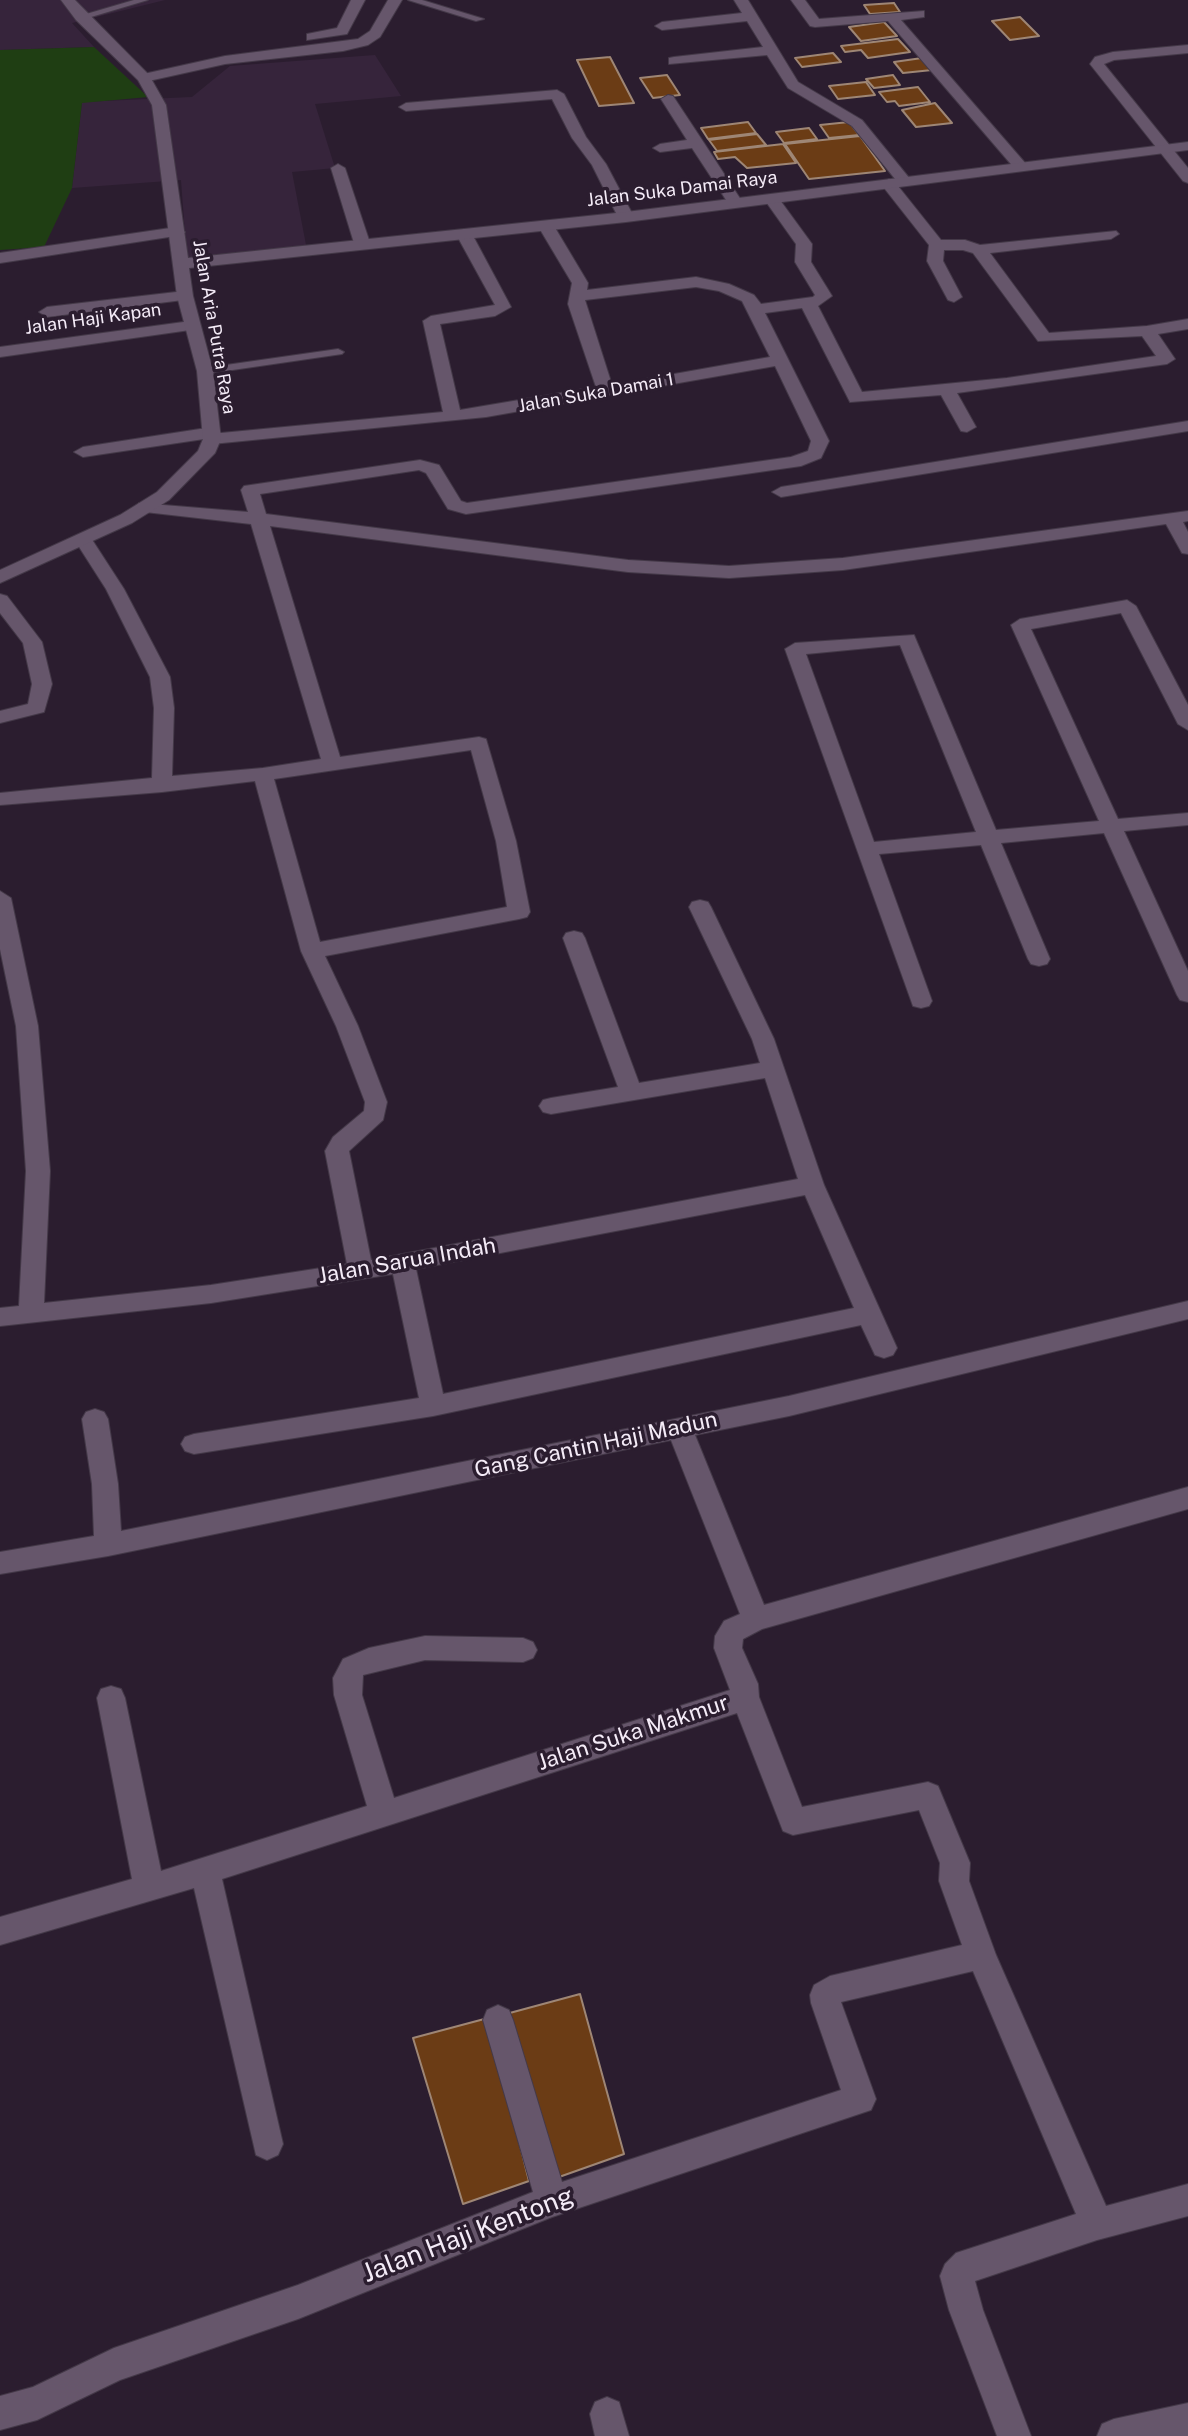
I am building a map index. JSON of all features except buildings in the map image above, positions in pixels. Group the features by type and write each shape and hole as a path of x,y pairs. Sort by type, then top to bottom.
{"street":[{"name":"Jalan Aria Putra Raya","path":"68,0 81,17 138,72 159,105 185,296 205,371 210,441"},
{"path":"138,72 225,60 342,31 358,0"},
{"path":"276,48 363,42 375,34 395,0"},
{"path":"741,0 793,85 857,123 937,245 935,261 954,297"},
{"path":"798,0 815,23 905,15"},
{"path":"895,0 1021,167"},
{"path":"905,15 909,0"},
{"path":"662,26 751,16"},
{"path":"1188,49 1113,56 1097,64 1188,178"},
{"path":"674,61 772,50"},
{"path":"406,107 557,94 579,138 599,164 630,217"},
{"path":"572,99 630,217"},
{"path":"668,99 735,203"},
{"path":"660,148 697,143"},
{"name":"Jalan Suka Damai Raya","path":"180,264 630,217 1188,146"},
{"path":"338,168 362,243"},
{"path":"757,309 822,300 822,290 803,262 804,244 772,199"},
{"path":"546,226 580,283 576,304 606,391"},
{"path":"0,258 177,232"},
{"path":"453,416 431,321 503,307 464,234"},
{"path":"937,245 965,245 979,250 1111,234"},
{"path":"979,250 1044,338 1147,331 1188,324"},
{"path":"332,762 250,490 420,465 433,469 454,505 466,509 795,462 815,454 820,441 757,309 748,298 696,282 579,296"},
{"path":"47,312 185,296"},
{"path":"808,303 855,398 1167,359 1147,331"},
{"name":"Jalan Haji Kapan","path":"0,352 191,326"},
{"name":"Jalan Suka Damai 1","path":"83,452 210,441 308,440 356,427 453,416 780,360"},
{"path":"946,389 967,427"},
{"path":"781,492 1188,426"},
{"path":"0,577 83,539 163,496 210,441"},
{"path":"145,507 628,566 729,572 843,564 1180,516 1188,549"},
{"path":"83,539 115,589 160,677 164,708 162,786"},
{"path":"0,600 32,642 42,684 37,708 0,717"},
{"path":"1188,724 1127,606 1020,625 1188,995"},
{"path":"921,1001 795,649 907,639 1039,959"},
{"path":"0,799 162,786 479,743 520,907 515,914 312,951"},
{"path":"263,774 312,951 347,1026 376,1102 375,1114 341,1143 337,1151 361,1271"},
{"path":"866,849 1188,819"},
{"path":"0,898 27,1026 38,1171 31,1315"},
{"path":"700,907 763,1039 770,1069 812,1185 884,1348"},
{"path":"574,938 631,1092"},
{"path":"551,1106 770,1069"},
{"name":"Jalan Sarua Indah","path":"0,1317 211,1294 361,1271 812,1185"},
{"path":"403,1264 433,1406"},
{"name":"Gang Cantin Haji Madun","path":"0,1563 108,1545 789,1406 1188,1310"},
{"path":"194,1444 433,1406 869,1314"},
{"path":"95,1419 105,1484 108,1545"},
{"path":"679,1428 756,1619"},
{"name":"Jalan Suka Makmur","path":"0,1931 205,1871 745,1697 744,1684 728,1648 729,1636 734,1629 756,1619 1188,1498"},
{"path":"384,1813 348,1695 347,1678 353,1667 369,1660 425,1648 465,1646 523,1650"},
{"path":"745,1697 793,1822 928,1795 955,1863 954,1881 981,1955 1097,2224"},
{"path":"111,1698 149,1887"},
{"path":"205,1871 267,2144"},
{"name":"Jalan Haji Kentong","path":"0,2413 37,2403 114,2365 298,2302 552,2201 860,2099 825,1995 838,1986 981,1955"},
{"path":"498,2020 552,2201"},
{"path":"1014,2436 966,2310 957,2276 968,2265 1097,2224 1188,2200"},
{"path":"1114,2436 1188,2420"}],"lane":[{"path":"81,17 144,0"},
{"path":"412,0 479,19"},
{"path":"205,371 338,352"}],"shaded area":[{"path":"0,0 165,0 72,23 94,47 0,50"},
{"path":"375,55 401,96 315,104 335,168 292,172 306,245 187,260 181,180 72,188 82,102 192,97 230,66"}],"green space":[{"path":"94,47 148,97 82,103 72,188 44,247 0,250 0,50"}]}
